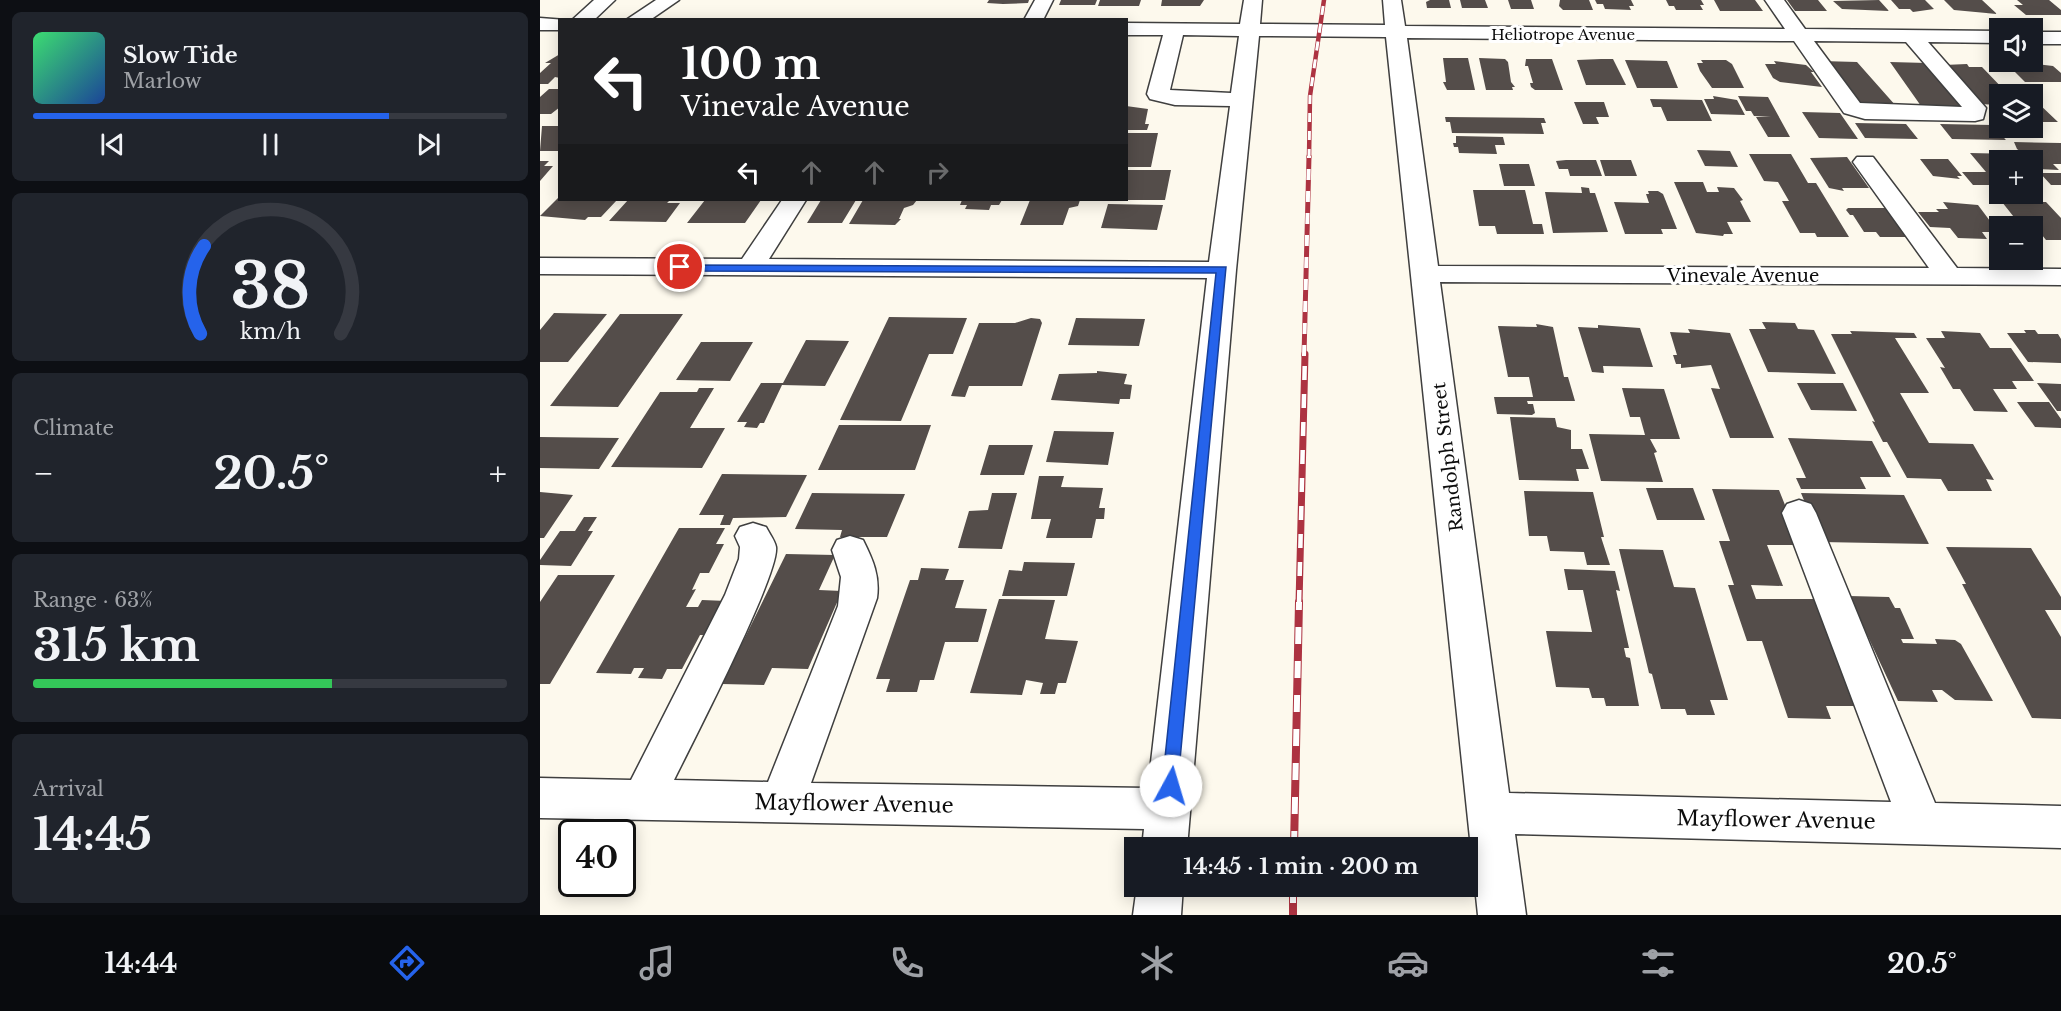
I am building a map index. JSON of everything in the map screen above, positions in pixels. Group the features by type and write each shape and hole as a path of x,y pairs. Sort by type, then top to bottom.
{"street":[{"path":"584,18 606,0"},
{"path":"638,18 670,0"},
{"path":"1034,18 1044,0"},
{"name":"Randolph Street","path":"1392,0 1502,915"},
{"path":"1774,0 1846,103 1856,111 1976,114 1975,108 1911,36"},
{"path":"1167,828 1222,270 1252,15"},
{"name":"Heliotrope Avenue","path":"1128,29 1175,29 1252,15 1395,32 1989,37"},
{"path":"540,24 558,24"},
{"path":"1175,29 1158,94 1175,98 1241,100"},
{"path":"2043,38 2061,38"},
{"path":"1865,162 1949,277"},
{"path":"750,268 793,201"},
{"path":"540,266 1222,270"},
{"name":"Vinevale Avenue","path":"1426,274 2061,277"},
{"path":"1799,513 1921,824"},
{"path":"643,800 744,595 758,559 758,547 753,536"},
{"path":"782,802 857,606 860,580 850,550"},
{"name":"Mayflower Avenue","path":"540,799 782,802 1167,828"},
{"name":"Mayflower Avenue","path":"1491,813 2061,827"},
{"path":"1157,915 1159,897"}],"building":[{"path":"989,0 1029,0 1028,3 1003,4 987,3"},
{"path":"1061,0 1097,0 1095,5 1059,5"},
{"path":"1100,0 1141,0 1139,6 1098,6"},
{"path":"1162,0 1204,0 1200,6 1161,6"},
{"path":"1449,0 1451,8 1427,8 1426,2"},
{"path":"1460,0 1485,0 1488,8 1462,8"},
{"path":"1508,0 1531,0 1534,9 1511,9"},
{"path":"1560,0 1589,0 1593,10 1563,10 1559,6"},
{"path":"1595,0 1631,0 1634,6 1629,6 1631,10 1605,9 1603,4 1597,4"},
{"path":"1666,0 1701,0 1704,5 1700,5 1703,10 1676,10 1674,6 1669,6"},
{"path":"1714,0 1755,0 1763,11 1720,11"},
{"path":"1787,0 1818,0 1827,11 1795,11"},
{"path":"1879,0 1889,11 1842,9 1833,1"},
{"path":"1891,0 1925,0 1934,9 1913,12 1910,9 1899,9"},
{"path":"1944,0 1982,0 1997,14 1954,10"},
{"path":"2017,0 2049,0 2061,10 2061,15 2026,15 2014,5 2023,5"},
{"path":"558,55 558,78 555,77 548,84 540,84 540,73 551,63 545,63"},
{"path":"1443,58 1468,58 1475,90 1447,90 1443,82 1446,82"},
{"path":"1479,58 1505,59 1508,62 1511,82 1515,87 1512,87 1513,90 1486,90"},
{"path":"1526,59 1552,59 1563,90 1535,90 1531,87 1530,83 1533,83 1528,66 1525,66"},
{"path":"1613,59 1626,85 1586,85 1577,60"},
{"path":"1625,60 1667,61 1678,88 1637,88"},
{"path":"1701,60 1726,60 1732,64 1744,88 1712,88 1700,71 1697,63 1703,63"},
{"path":"1774,61 1806,65 1814,72 1811,72 1822,87 1780,82 1773,78 1765,64 1776,64"},
{"path":"1821,61 1857,62 1896,106 1858,105"},
{"path":"1890,62 1927,63 1960,106 1921,106"},
{"path":"1967,64 1969,67 1982,67 1998,84 1989,84 1989,104 1979,104 1944,65"},
{"path":"2043,65 2053,66 2061,73 2061,82 2025,82 2015,72 2043,72"},
{"path":"549,89 558,89 558,109 551,114 540,114 540,97"},
{"path":"1713,96 1737,100 1745,115 1711,114 1704,99 1714,99"},
{"path":"1738,96 1768,97 1790,137 1768,137 1756,117 1771,117 1754,116 1751,111 1746,111"},
{"path":"1650,99 1702,100 1712,121 1667,121 1661,107 1653,107"},
{"path":"1574,102 1604,102 1609,117 1596,117 1599,124 1583,124"},
{"path":"1128,106 1148,109 1145,124 1149,124 1147,130 1128,130"},
{"path":"2043,108 2058,122 2043,122"},
{"path":"1802,112 1840,113 1858,139 1819,138"},
{"path":"1445,117 1544,118 1546,123 1541,123 1544,134 1452,133 1450,122 1446,122"},
{"path":"1855,123 1906,124 1918,139 1865,138"},
{"path":"1940,124 1989,125 1989,138 2006,140 1952,139"},
{"path":"542,126 558,126 558,151 540,151"},
{"path":"1128,133 1158,133 1151,167 1128,167"},
{"path":"1456,136 1503,137 1505,145 1495,145 1497,154 1459,153 1458,147 1454,147 1453,143 1456,143"},
{"path":"2014,142 2061,143 2061,164 2053,164 2059,170 2043,169 2043,150 2017,149"},
{"path":"1697,150 1730,151 1738,167 1705,166"},
{"path":"1970,153 1989,153 1989,185 1973,185 1962,172 1986,172"},
{"path":"1749,154 1791,154 1808,183 1816,183 1849,237 1817,237 1815,233 1800,233 1782,201 1789,201 1778,182 1764,181"},
{"path":"1847,157 1869,188 1842,188 1844,191 1829,188 1810,158"},
{"path":"1920,159 1948,159 1962,176 1957,176 1960,179 1933,176"},
{"path":"1596,160 1602,176 1570,176 1568,169 1559,169 1556,161"},
{"path":"1600,160 1631,160 1637,176 1605,176"},
{"path":"540,161 549,161 544,166 553,166 540,181"},
{"path":"1499,164 1529,164 1535,186 1504,186"},
{"path":"1128,170 1171,170 1165,200 1128,200"},
{"path":"2043,173 2061,173 2061,185 2051,185 2043,176"},
{"path":"1674,182 1703,182 1707,192 1719,192 1717,187 1734,188 1743,200 1740,201 1751,222 1727,222 1733,234 1723,236 1696,233"},
{"path":"1581,187 1589,188 1590,193 1595,193 1608,232 1553,233 1545,192 1582,193"},
{"path":"1473,190 1525,190 1533,224 1542,224 1544,234 1497,234 1495,226 1479,226"},
{"path":"1648,191 1658,191 1663,194 1677,229 1661,229 1663,234 1625,234 1614,202 1649,203 1646,194 1649,194"},
{"path":"558,198 558,201 616,201 601,217 588,217 585,220 540,216"},
{"path":"627,201 680,203 666,222 609,221"},
{"path":"704,201 760,201 745,223 687,223"},
{"path":"820,201 855,201 842,223 807,223"},
{"path":"862,201 916,201 913,205 904,208 899,219 901,219 895,225 849,224"},
{"path":"962,201 1001,201 999,205 991,205 989,210 965,209 967,205 960,205"},
{"path":"1030,201 1080,201 1078,206 1069,208 1063,225 1020,225"},
{"path":"1943,202 1978,205 1989,220 1989,232 1982,232 1987,239 1958,238 1950,228 1930,227 1918,212 1939,212 1936,209 1948,209"},
{"path":"2046,202 2061,218 2061,240 2046,240 2043,236 2043,216 2013,216 2004,204 2043,204"},
{"path":"1108,204 1163,205 1157,230 1101,228"},
{"path":"1848,208 1892,208 1912,237 1880,237 1876,232 1864,232 1853,215 1846,210"},
{"path":"554,313 607,314 568,362 540,362 540,330"},
{"path":"620,314 683,314 618,407 550,406"},
{"path":"889,317 967,318 953,354 929,354 901,421 840,420"},
{"path":"1031,318 1040,319 1042,323 1022,386 969,386 965,397 951,396 979,323 1015,323"},
{"path":"1076,318 1145,319 1139,346 1068,345"},
{"path":"1762,322 1795,323 1798,329 1814,330 1836,374 1768,372 1749,329 1766,329"},
{"path":"1536,324 1553,327 1564,377 1568,377 1575,401 1527,401 1528,404 1533,404 1535,413 1532,415 1497,414 1494,397 1533,397 1529,377 1508,377 1498,326 1537,327"},
{"path":"1598,325 1640,328 1653,367 1603,366 1604,373 1592,372 1578,327 1598,328"},
{"path":"1688,329 1730,333 1774,438 1730,438 1711,388 1720,389 1711,365 1681,368 1681,364 1676,364 1673,355 1677,355 1670,332 1690,333"},
{"path":"2024,330 2035,330 2038,334 2058,334 2061,339 2061,363 2028,362 2007,333 2026,333"},
{"path":"1850,331 1914,333 1917,338 1895,338 1929,393 1900,393 1929,443 1973,444 1994,480 1986,479 1992,491 1948,491 1941,479 1907,478 1887,442 1883,442 1831,334 1852,334"},
{"path":"1941,331 1980,333 1990,348 2011,348 2034,381 2012,381 2017,389 1993,389 2008,412 1974,411 1960,389 1953,389 1940,367 1945,368 1926,338 1945,338"},
{"path":"806,340 849,341 825,386 782,385 764,423 760,423 757,428 744,427 747,422 737,422 761,383 783,383"},
{"path":"701,342 753,342 730,381 676,380"},
{"path":"1097,371 1127,374 1124,384 1132,385 1130,399 1120,399 1119,404 1051,400 1059,374 1097,373"},
{"path":"1797,383 1843,383 1857,411 1811,410"},
{"path":"2037,383 2061,384 2061,411 2057,411"},
{"path":"699,388 714,388 690,428 725,428 702,468 611,467 660,392 697,392"},
{"path":"1622,388 1664,389 1680,439 1650,439 1657,452 1654,453 1663,482 1601,481 1589,434 1645,435 1640,417 1630,417"},
{"path":"2017,402 2049,402 2061,419 2061,428 2035,427"},
{"path":"1510,417 1555,418 1557,427 1571,430 1571,449 1582,449 1589,469 1576,469 1579,481 1519,480"},
{"path":"839,425 931,425 915,470 818,470"},
{"path":"1054,431 1114,432 1108,465 1046,462"},
{"path":"540,437 619,438 599,469 540,468"},
{"path":"1788,438 1872,441 1891,477 1860,477 1866,489 1801,489 1796,478 1806,478"},
{"path":"989,445 1033,445 1024,475 980,475"},
{"path":"722,474 807,475 786,517 733,518 730,525 720,525 724,515 699,515"},
{"path":"1039,476 1064,476 1061,487 1103,488 1099,508 1105,508 1104,519 1096,519 1092,538 1046,538 1051,519 1031,519"},
{"path":"1646,488 1693,488 1705,520 1657,520"},
{"path":"1712,489 1779,490 1801,545 1767,545 1783,586 1751,585 1756,599 1814,599 1857,706 1826,706 1831,719 1788,718 1762,641 1747,641 1728,585 1734,585 1719,541 1730,541"},
{"path":"1524,491 1593,492 1604,537 1601,537 1610,565 1587,565 1584,552 1550,551 1547,536 1529,536"},
{"path":"540,492 573,495 544,538 540,538"},
{"path":"812,493 905,494 887,537 840,537 842,530 795,529"},
{"path":"992,493 1017,493 1002,549 958,548 969,511 988,510"},
{"path":"1801,493 1904,495 1929,544 1821,542"},
{"path":"584,517 597,517 588,531 593,531 571,566 540,565 540,560 560,531 575,531"},
{"path":"679,528 725,528 716,544 724,544 709,573 700,573 692,590 696,589 686,607 698,607 702,600 727,601 711,635 700,635 682,669 667,669 662,679 638,678 644,668 634,668 631,674 596,673"},
{"path":"1946,547 2031,548 2061,597 2061,610 2045,610 2061,637 2061,719 2032,718 1962,584 1966,584"},
{"path":"1619,549 1663,550 1674,587 1695,588 1728,700 1710,700 1715,715 1687,715 1685,709 1661,709 1652,674 1649,673"},
{"path":"786,554 835,555 819,590 842,591 808,669 772,668 764,685 722,684"},
{"path":"1024,562 1075,563 1067,596 1002,596 1009,570 1022,571"},
{"path":"921,568 949,569 945,580 964,580 955,608 987,609 978,642 945,642 934,680 920,680 917,692 886,692 890,679 876,679 910,580 918,580"},
{"path":"1564,569 1615,571 1620,591 1616,590 1629,648 1624,648 1626,657 1630,658 1639,706 1606,706 1604,698 1592,698 1589,688 1556,687 1546,631 1592,632 1583,590 1568,590"},
{"path":"558,575 615,575 550,684 540,684 540,602"},
{"path":"1849,596 1889,597 1895,608 1900,608 1914,639 1901,639 1903,643 1937,644 1935,639 1955,640 1961,644 1993,701 1955,700 1942,690 1932,690 1938,702 1898,701"},
{"path":"999,599 1055,600 1045,639 1078,641 1066,683 1058,683 1055,694 1040,694 1043,683 1026,680 1022,695 970,693"}],"railway":[{"path":"1309,158 1310,96 1324,0"},
{"path":"1304,356 1309,156"},
{"path":"1299,604 1305,354"},
{"path":"1294,837 1299,602"},
{"path":"1293,897 1293,915"}],"route":[{"path":"680,267 1222,270 1171,786"}]}
